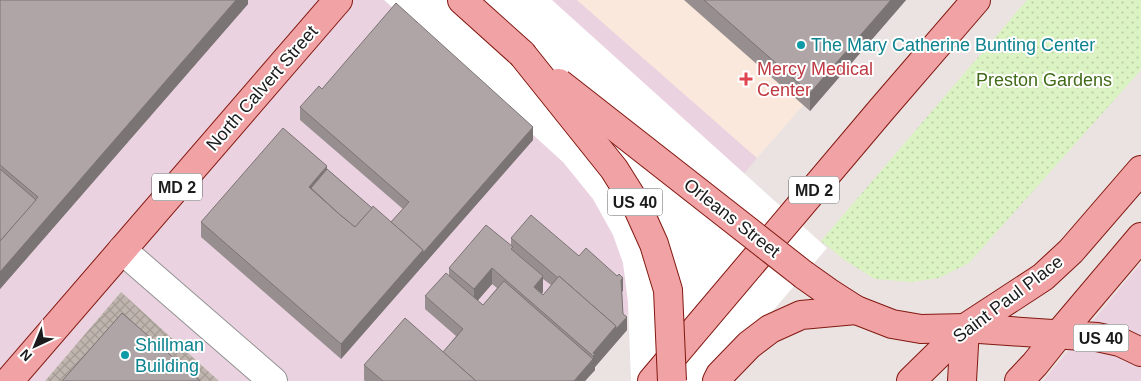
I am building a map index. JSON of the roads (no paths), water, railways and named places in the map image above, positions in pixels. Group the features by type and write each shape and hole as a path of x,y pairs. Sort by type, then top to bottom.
{"main road":[{"name":"North Calvert Street","path":"9,381 338,0"},
{"name":"Orleans Street","path":"462,0 522,54 828,292 856,310 892,324 921,329 965,328"},
{"name":"MD 2","path":"652,381 976,0"},
{"name":"Orleans Street","path":"522,54 614,169 636,204 654,244 668,290 672,381"},
{"name":"Saint Paul Place","path":"911,381 965,328 1042,277 1071,251 1141,170"},
{"path":"1019,381 1036,364 1141,237"},
{"path":"717,381 720,375 749,344 770,329 801,315 856,310"},
{"name":"US 40","path":"965,328 1098,337 1120,342 1141,352"},
{"path":"962,381 965,328"}],"street":[{"path":"122,250 273,381"}],"place":[{"name":"The Mary Catherine Bunting Center","path":"801,45"},
{"name":"Mercy Medical Center","path":"746,79"},
{"name":"Shillman Building","path":"125,355"}],"park label":[{"name":"Preston Gardens","path":"1044,80"}]}
